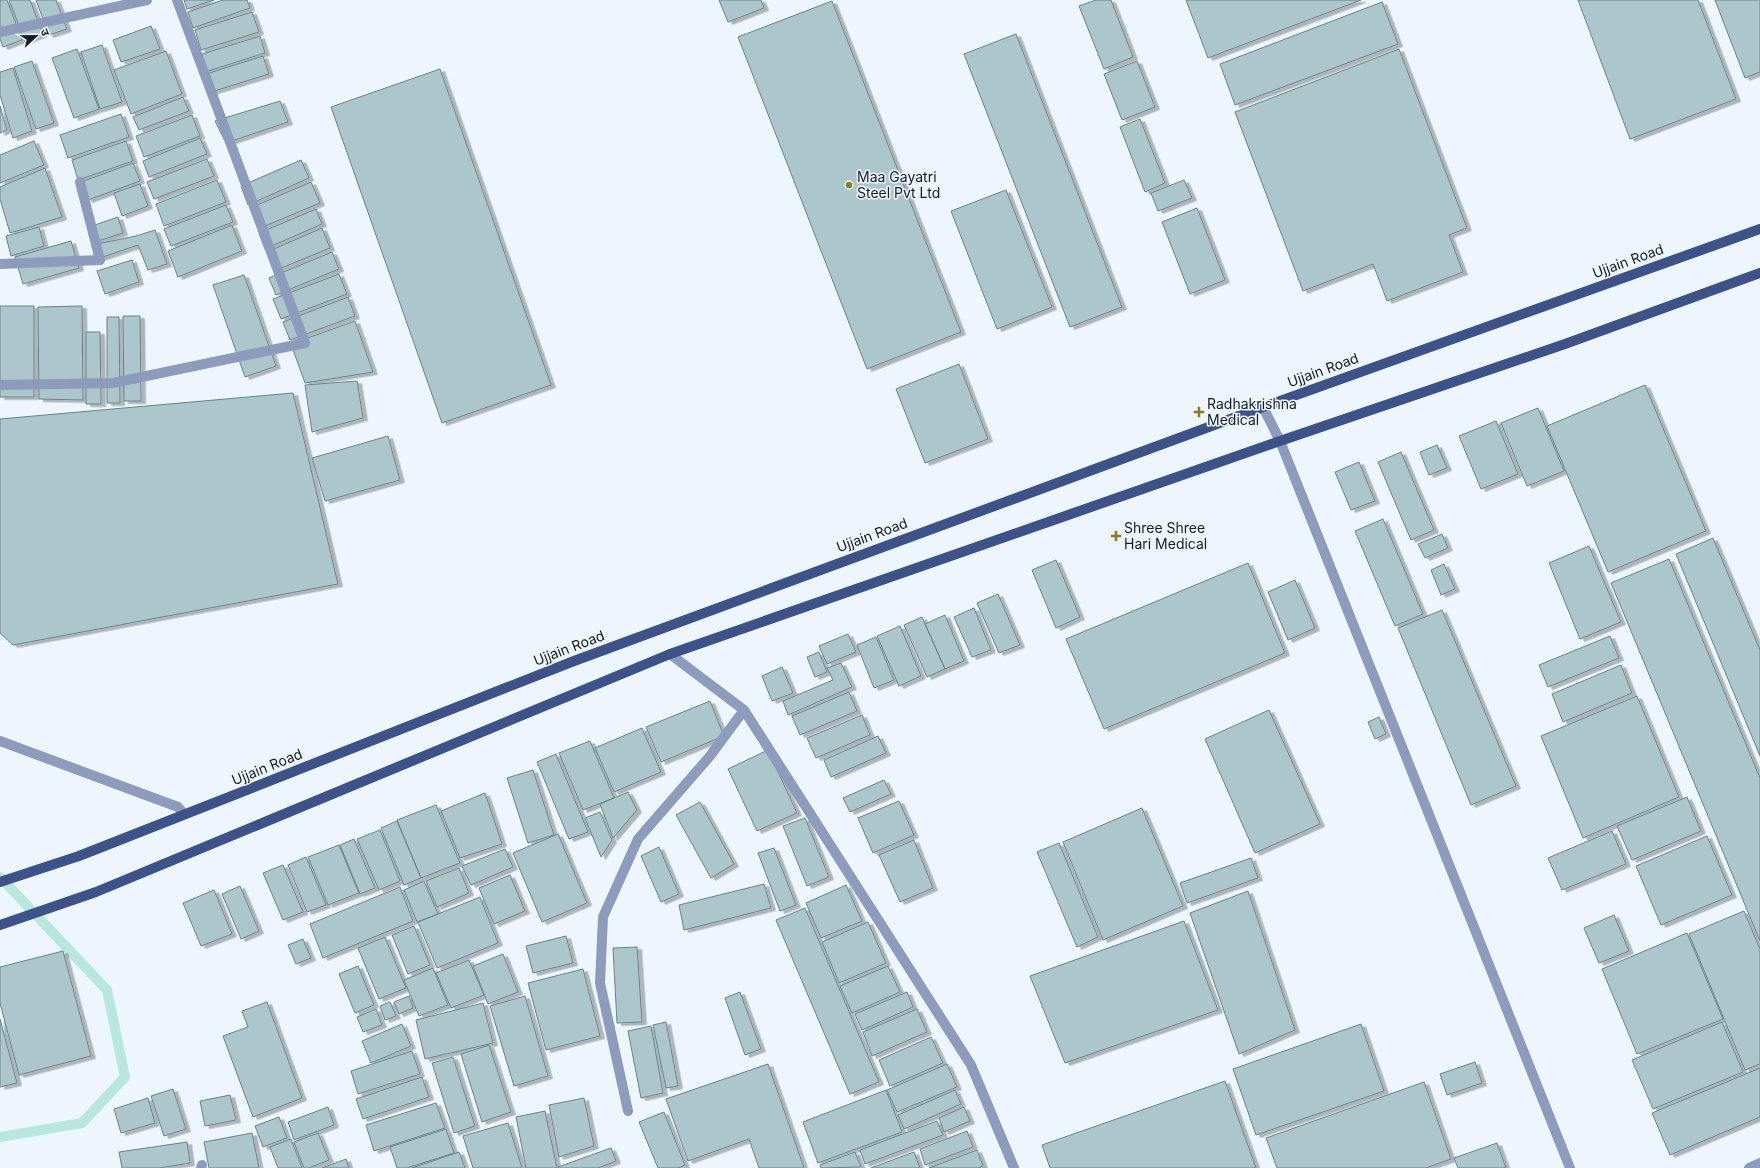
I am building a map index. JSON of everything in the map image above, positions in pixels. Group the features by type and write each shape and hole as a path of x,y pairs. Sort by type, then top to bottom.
{"main road":[{"name":"Ujjain Road","path":"0,882 79,856 574,660 1263,407 1760,229"},
{"path":"0,925 96,892 670,654 1280,441 1565,344 1760,273"}],"street":[{"path":"0,32 148,0"},
{"path":"0,385 113,383 305,343 177,0"},
{"path":"0,264 100,260 80,182"},
{"path":"1263,407 1280,441 1570,1168"},
{"path":"670,654 744,710 971,1065 1014,1168"},
{"path":"628,1112 600,983 603,917 638,839 710,756 744,710"},
{"path":"0,741 178,807 184,814"},
{"path":"1749,1168 1760,1163"}],"building":[{"path":"0,0 7,0 22,40 3,47 0,39"},
{"path":"9,0 30,0 43,34 25,41"},
{"path":"36,0 56,0 67,29 49,35"},
{"path":"184,0 214,0 187,9"},
{"path":"223,0 247,0 250,8 193,28 188,12"},
{"path":"719,0 761,0 764,8 728,22"},
{"path":"1096,0 1111,0 1133,57 1104,69 1079,6"},
{"path":"1186,0 1361,0 1208,58"},
{"path":"1578,0 1698,0 1736,99 1630,139"},
{"path":"1715,0 1760,0 1760,72 1745,78"},
{"name":"Maa Gayatri Steel Pvt Ltd","path":"832,1 961,332 867,369 738,37"},
{"path":"1382,2 1398,44 1235,105 1220,64"},
{"path":"252,12 259,32 201,50 195,30"},
{"path":"151,26 160,49 121,62 113,40"},
{"path":"1016,34 1122,307 1070,327 964,54"},
{"path":"260,36 265,53 205,72 199,55"},
{"path":"102,45 122,102 100,109 81,52"},
{"path":"77,49 99,109 74,118 52,58"},
{"path":"1399,49 1467,228 1449,235 1463,272 1387,301 1373,264 1303,291 1235,112"},
{"path":"166,51 182,94 131,114 114,70"},
{"path":"263,56 269,74 211,92 206,74"},
{"path":"32,61 54,123 36,129 14,67"},
{"path":"1137,61 1155,107 1122,120 1104,74"},
{"path":"13,68 32,131 13,138 0,95 0,72"},
{"path":"440,69 551,385 442,423 331,107"},
{"path":"183,97 189,111 139,130 133,117"},
{"path":"280,101 288,122 226,143 215,121"},
{"path":"0,106 7,130 0,133"},
{"path":"121,114 129,137 68,158 60,135"},
{"path":"192,115 200,136 144,157 136,136"},
{"path":"1140,119 1165,183 1145,192 1120,127"},
{"path":"200,138 207,154 149,177 143,161"},
{"path":"34,141 44,165 0,183 0,155"},
{"path":"126,141 133,161 78,180 72,160"},
{"path":"207,159 214,176 154,199 147,182"},
{"path":"301,160 309,178 248,205 241,186"},
{"path":"133,163 140,181 88,200 81,182"},
{"path":"45,168 62,217 10,233 0,199 0,187"},
{"path":"217,180 226,202 164,226 156,204"},
{"path":"1184,180 1192,198 1158,211 1151,193"},
{"path":"311,182 320,203 258,229 250,208"},
{"path":"140,184 148,206 122,216 114,193"},
{"path":"1006,190 1052,307 997,329 951,211"},
{"path":"226,205 233,222 171,246 164,229"},
{"path":"1197,208 1225,280 1190,294 1162,222"},
{"path":"316,209 322,224 265,249 259,233"},
{"path":"118,217 123,233 95,242 89,227"},
{"path":"232,225 242,251 178,277 168,251"},
{"path":"39,227 44,246 11,256 6,236"},
{"path":"322,228 330,248 274,271 267,252"},
{"path":"155,230 167,264 148,270 138,245 100,258 97,244 136,236"},
{"path":"71,241 79,268 23,284 15,257"},
{"path":"332,252 339,269 276,295 269,278"},
{"path":"132,260 139,282 105,294 97,271"},
{"path":"339,274 347,294 281,319 273,299"},
{"path":"244,275 276,366 245,377 213,285"},
{"path":"348,297 355,316 290,340 283,322"},
{"path":"0,306 34,306 34,397 0,397"},
{"path":"82,306 83,400 39,399 38,307"},
{"path":"123,316 140,316 141,401 124,401"},
{"path":"107,317 119,317 120,403 107,403"},
{"path":"355,321 373,372 305,383 291,344"},
{"path":"86,332 100,332 101,404 86,404"},
{"path":"959,364 988,439 925,463 896,389"},
{"path":"357,381 363,418 312,432 305,385"},
{"path":"1645,385 1706,531 1608,572 1547,426"},
{"path":"293,393 338,584 13,645 0,633 0,419"},
{"path":"1538,408 1564,471 1527,486 1501,423"},
{"path":"1496,421 1518,474 1481,489 1459,436"},
{"path":"388,436 400,480 325,501 312,458"},
{"path":"1437,445 1447,468 1429,475 1420,452"},
{"path":"1401,452 1434,530 1411,540 1378,462"},
{"path":"1359,462 1375,501 1351,510 1335,472"},
{"path":"1383,519 1423,614 1395,626 1355,531"},
{"path":"1442,534 1448,548 1425,558 1418,544"},
{"path":"1713,538 1760,650 1760,756 1676,554"},
{"path":"1589,546 1621,622 1580,639 1549,563"},
{"path":"1669,559 1760,778 1760,941 1611,583"},
{"path":"1056,560 1080,617 1056,628 1032,570"},
{"path":"1248,563 1285,653 1104,729 1066,639"},
{"path":"1444,564 1455,589 1441,595 1431,570"},
{"path":"1295,580 1315,628 1288,640 1268,592"},
{"path":"998,594 1020,645 999,653 977,603"},
{"path":"974,608 991,650 972,657 954,617"},
{"path":"1442,610 1516,786 1471,805 1398,628"},
{"path":"945,615 964,661 945,669 925,624"},
{"path":"922,617 945,669 927,677 904,625"},
{"path":"900,626 921,676 899,686 877,636"},
{"path":"848,634 856,652 827,664 819,646"},
{"path":"1610,636 1619,658 1548,687 1539,665"},
{"path":"876,637 894,680 874,688 857,645"},
{"path":"819,652 827,672 815,677 807,657"},
{"path":"841,663 852,687 788,715 783,701 833,680 827,668"},
{"path":"1621,665 1632,693 1563,722 1552,694"},
{"path":"782,667 793,693 772,701 762,676"},
{"path":"849,692 857,711 800,735 792,716"},
{"path":"1637,696 1679,797 1583,838 1541,736"},
{"path":"710,701 724,736 661,762 646,727"},
{"path":"1269,710 1320,824 1255,853 1205,739"},
{"path":"862,715 870,735 816,758 807,738"},
{"path":"1379,717 1386,734 1375,739 1368,722"},
{"path":"642,728 661,772 614,792 595,748"},
{"path":"878,736 886,753 831,777 824,760"},
{"path":"590,741 614,798 583,810 559,753"},
{"path":"768,750 797,813 757,831 728,769"},
{"path":"556,754 588,832 569,839 537,762"},
{"path":"533,770 554,835 528,843 507,778"},
{"path":"884,780 891,794 850,812 843,798"},
{"path":"628,792 637,810 613,838 600,804"},
{"path":"485,793 502,844 460,858 441,811"},
{"path":"1687,797 1701,831 1632,860 1617,826"},
{"path":"899,801 914,835 873,853 858,818"},
{"path":"700,802 734,864 711,878 676,815"},
{"path":"436,805 460,863 421,878 397,820"},
{"path":"1142,808 1183,906 1103,940 1063,842"},
{"path":"600,812 612,840 601,857 585,818"},
{"path":"805,818 829,877 807,886 783,826"},
{"path":"397,821 421,878 404,885 381,828"},
{"path":"380,830 400,881 379,890 357,839"},
{"path":"1612,831 1626,864 1562,890 1548,858"},
{"path":"558,834 587,903 542,922 513,853"},
{"path":"1707,836 1732,895 1661,925 1636,866"},
{"path":"354,839 375,888 360,894 340,845"},
{"path":"914,840 933,888 900,902 879,855"},
{"path":"1059,843 1098,937 1077,947 1037,852"},
{"path":"339,845 359,893 328,905 308,857"},
{"path":"659,847 679,894 661,902 641,856"},
{"path":"774,848 796,905 780,911 758,853"},
{"path":"505,849 513,867 471,885 462,866"},
{"path":"306,857 326,905 307,912 288,865"},
{"path":"1251,858 1258,878 1187,903 1180,883"},
{"path":"283,865 303,912 283,920 263,873"},
{"path":"459,868 469,893 437,907 426,881"},
{"path":"510,875 525,911 494,924 479,888"},
{"path":"424,881 438,914 417,922 404,890"},
{"path":"764,884 771,908 684,930 679,905"},
{"path":"846,885 862,921 821,938 806,903"},
{"path":"240,886 259,931 241,939 222,894"},
{"path":"400,887 413,921 323,958 310,924"},
{"path":"214,890 232,934 201,946 183,903"},
{"path":"1248,891 1295,1030 1239,1054 1190,913"},
{"path":"480,897 498,943 437,968 418,922"},
{"path":"805,908 879,1082 850,1094 776,920"},
{"path":"1744,911 1760,949 1760,1064 1745,1070 1689,934"},
{"path":"1614,915 1629,951 1599,963 1584,928"},
{"path":"1184,921 1218,1010 1065,1063 1030,976"},
{"path":"868,922 886,963 839,983 822,942"},
{"path":"414,926 430,965 408,974 392,935"},
{"path":"1687,933 1723,1019 1637,1054 1602,969"},
{"path":"566,936 573,963 533,973 526,946"},
{"path":"385,937 406,988 379,999 358,948"},
{"path":"303,939 311,958 296,964 288,945"},
{"path":"637,947 642,1022 617,1023 613,948"},
{"path":"63,951 91,1056 19,1075 0,1003 0,967"},
{"path":"503,954 518,992 488,1004 473,966"},
{"path":"469,960 484,995 451,1008 436,973"},
{"path":"358,966 374,1005 355,1013 339,974"},
{"path":"888,966 900,992 852,1013 840,986"},
{"path":"433,968 448,1005 419,1016 404,980"},
{"path":"583,969 600,1036 546,1050 528,983"},
{"path":"740,992 761,1049 745,1055 725,998"},
{"path":"907,992 913,1007 862,1030 855,1014"},
{"path":"409,996 413,1008 399,1014 394,1002"},
{"path":"525,996 548,1076 514,1086 490,1006"},
{"path":"267,1002 302,1098 253,1117 223,1036 248,1027 242,1011"},
{"path":"390,1002 396,1016 385,1020 380,1006"},
{"path":"483,1003 493,1043 425,1059 416,1020"},
{"path":"376,1009 382,1025 363,1032 357,1017"},
{"path":"917,1009 927,1032 872,1056 863,1032"},
{"path":"0,1019 17,1083 0,1087"},
{"path":"666,1022 678,1086 666,1088 653,1025"},
{"path":"1722,1022 1743,1072 1653,1109 1632,1060"},
{"path":"402,1024 411,1046 371,1063 362,1041"},
{"path":"1361,1024 1384,1091 1256,1135 1233,1069"},
{"path":"651,1026 663,1093 641,1098 628,1031"},
{"path":"931,1037 943,1063 890,1086 879,1060"},
{"path":"489,1045 511,1112 482,1122 461,1054"},
{"path":"412,1051 420,1074 358,1094 351,1071"},
{"path":"453,1057 475,1126 454,1133 432,1063"},
{"path":"1475,1062 1482,1083 1447,1095 1440,1074"},
{"path":"768,1064 804,1168 759,1168 749,1139 688,1161 666,1099"},
{"path":"947,1064 957,1087 897,1112 887,1090"},
{"path":"1760,1068 1760,1117 1670,1155 1652,1113"},
{"path":"422,1077 429,1097 363,1119 356,1099"},
{"path":"1225,1081 1256,1168 1050,1168 1042,1145"},
{"path":"1424,1082 1451,1159 1426,1168 1277,1168 1266,1138"},
{"path":"173,1089 186,1129 164,1136 151,1096"},
{"path":"886,1090 902,1132 818,1163 803,1122"},
{"path":"955,1090 961,1104 904,1129 898,1115"},
{"path":"230,1095 236,1120 205,1126 200,1101"},
{"path":"148,1098 155,1123 121,1133 114,1109"},
{"path":"584,1098 594,1146 559,1157 549,1105"},
{"path":"436,1103 445,1128 374,1151 366,1125"},
{"path":"328,1107 334,1125 294,1140 288,1122"},
{"path":"964,1107 970,1121 944,1132 939,1118"},
{"path":"545,1111 557,1168 526,1168 516,1117"},
{"path":"664,1112 685,1165 678,1168 658,1168 639,1122"},
{"path":"279,1117 287,1138 263,1147 255,1126"},
{"path":"937,1121 943,1135 865,1164 860,1150"},
{"path":"508,1123 522,1168 473,1168 463,1136"},
{"path":"446,1129 454,1153 407,1168 397,1168 390,1147"},
{"path":"967,1131 973,1147 925,1165 920,1149"},
{"path":"252,1133 259,1168 209,1168 204,1142"},
{"path":"318,1133 329,1160 309,1168 304,1168 294,1142"},
{"path":"291,1139 302,1168 278,1168 270,1147"},
{"path":"187,1142 190,1163 159,1168 122,1168 119,1152"},
{"path":"1497,1143 1506,1168 1458,1168 1454,1158"},
{"path":"611,1148 616,1161 598,1168 558,1167"},
{"path":"977,1150 983,1166 978,1168 929,1168"},
{"path":"459,1152 465,1168 412,1168"},
{"path":"855,1152 861,1167 821,1168 820,1165"},
{"path":"914,1152 920,1168 871,1168"},
{"path":"346,1159 349,1168 322,1168"}],"waterway":[{"path":"0,877 107,990 125,1077 82,1123 0,1137"}],"place":[{"name":"Maa Gayatri Steel Pvt Ltd","path":"849,185"},
{"name":"Radhakrishna Medical","path":"1199,412"},
{"name":"Shree Shree Hari Medical","path":"1116,536"}]}
